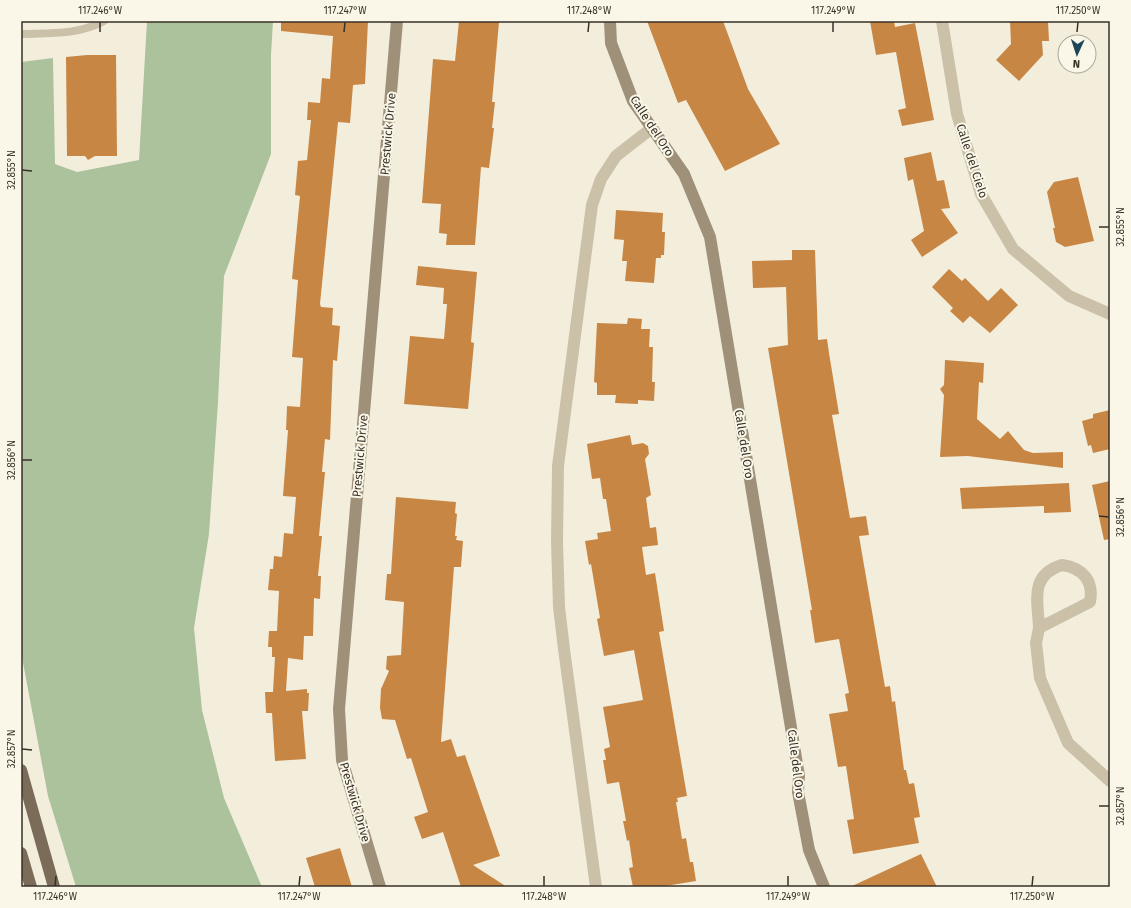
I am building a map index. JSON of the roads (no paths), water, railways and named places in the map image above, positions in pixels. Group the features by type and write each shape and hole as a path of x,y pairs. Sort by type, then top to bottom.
{"main road":[{"path":"21,770 54,887"},
{"path":"21,854 31,887"}],"street":[{"name":"Prestwick Drive","path":"380,887 342,760 339,709 397,21"},
{"name":"Calle del Oro","path":"610,21 610,43 633,101 684,174 710,237 799,776 798,792 809,850 824,887"},
{"name":"Calle del Cielo","path":"942,21 957,114 981,194 1013,249 1069,296 1110,314"},
{"path":"596,887 559,607 557,542 558,466 592,205 601,179 616,156 652,128"},
{"path":"1039,628 1090,602 1091,585 1087,577 1080,570 1072,566 1062,565 1053,568 1042,577 1037,590 1039,628 1036,643 1040,678 1068,743 1110,781"}],"lane":[{"path":"21,34 74,32 92,28 104,21"}]}
